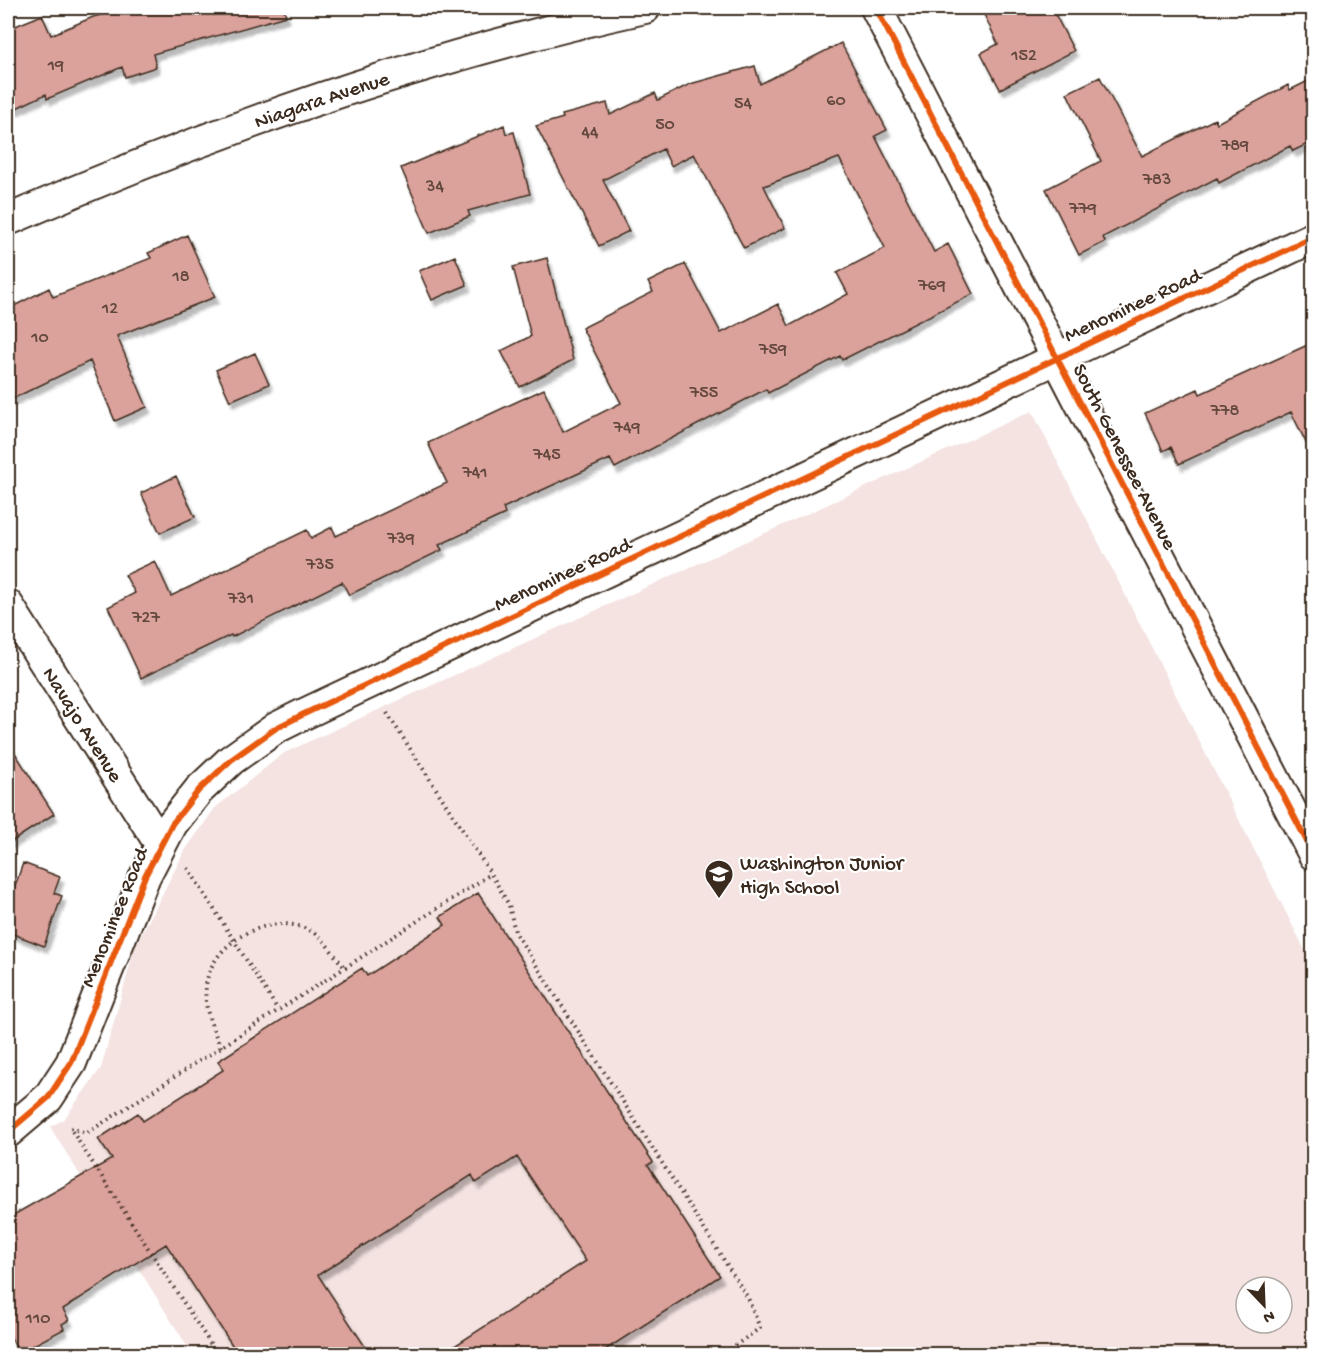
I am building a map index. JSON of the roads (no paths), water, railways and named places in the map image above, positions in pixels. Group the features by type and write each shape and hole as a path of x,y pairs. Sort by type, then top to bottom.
{"street":[{"name":"Niagara Avenue","path":"8,220 100,180 273,114 456,58 645,8"},
{"name":"South Genessee Avenue","path":"876,8 1314,855"},
{"name":"Menominee Road","path":"8,1132 48,1098 71,1063 160,844 199,790 231,760 276,728 1314,237"},
{"name":"Navajo Avenue","path":"8,605 160,844"}],"place":[{"name":"Washington Junior High School","path":"719,900"}]}
